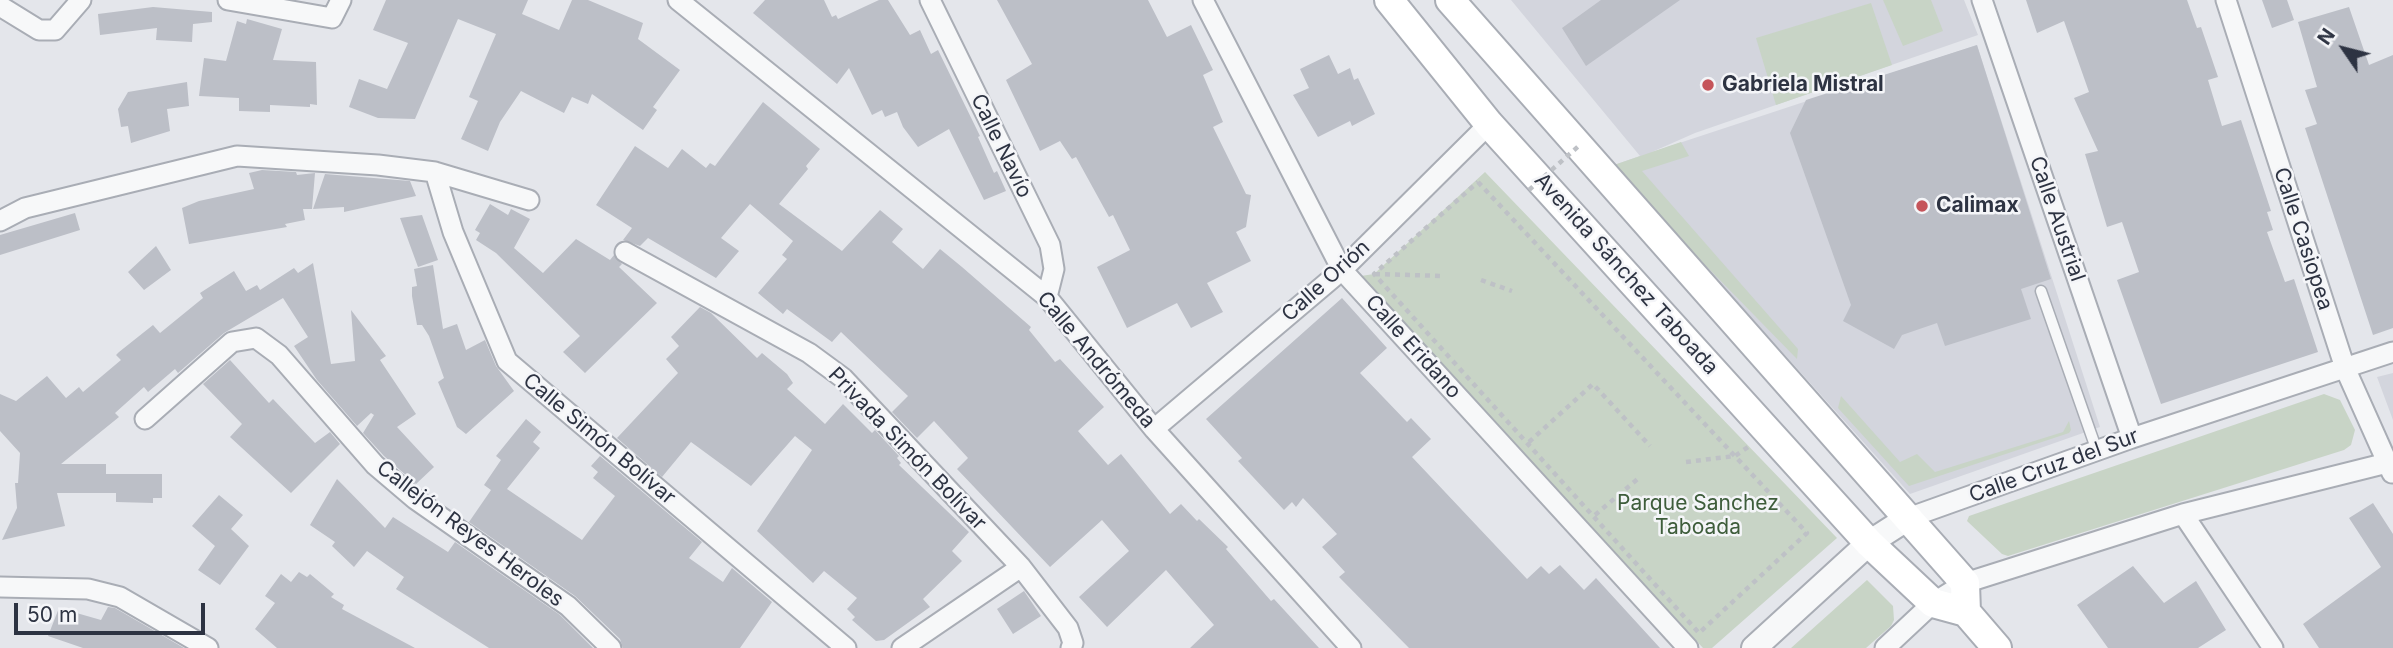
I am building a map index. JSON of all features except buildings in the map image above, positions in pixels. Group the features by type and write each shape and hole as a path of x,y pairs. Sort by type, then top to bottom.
{"main road":[{"name":"Avenida Sánchez Taboada","path":"1389,0 1489,124 1869,543 1933,603"},
{"path":"1450,0 1965,583 1966,612"},
{"path":"1933,603 1966,612 1997,648"}],"street":[{"path":"0,6 39,30 55,30 81,0"},
{"path":"228,0 332,18 341,0"},
{"name":"Calle Andrómeda","path":"678,0 1047,297 1154,429 1351,648"},
{"name":"Calle Navío","path":"930,0 1050,245 1054,269 1047,297"},
{"name":"Calle Eridano","path":"1203,0 1342,270 1688,648"},
{"name":"Calle Austrial","path":"1982,0 2132,438"},
{"name":"Calle Casiopea","path":"2226,0 2345,368 2390,468"},
{"name":"Calle Orión","path":"1154,429 1342,270 1489,124"},
{"path":"0,221 25,208 237,156 378,165 435,172 529,200"},
{"name":"Calle Simón Bolívar","path":"435,172 453,232 507,361 846,648"},
{"name":"Privada Simón Bolívar","path":"625,252 809,353 843,378 1021,567 1068,628 1073,643 1071,648"},
{"name":"Callejón Reyes Heroles","path":"145,419 232,342 256,338 279,355 375,465 415,499 568,606 611,648"},
{"name":"Calle Cruz del Sur","path":"1754,648 1869,543 1908,518 2132,438 2393,352"},
{"path":"1885,648 1933,603 1965,583 2183,514 2390,468"},
{"path":"2183,514 2273,648"},
{"path":"902,648 1021,567"},
{"path":"0,587 88,589 120,597 208,648"}],"lane":[{"path":"2041,291 2096,451"}],"path":[{"path":"1528,190 1581,144"},
{"path":"1478,182 1807,533 1699,633 1374,274 1478,182"},
{"path":"1374,274 1444,276"},
{"path":"1480,280 1512,291"},
{"path":"1528,443 1593,384 1650,446"},
{"path":"1686,462 1735,456 1768,431"},
{"path":"1594,516 1640,477"}],"shaded area":[{"path":"1511,0 1964,0 1978,35 1695,133 1652,152 1977,45 2100,427 1910,494 1614,165 1640,156"},
{"path":"2393,373 2393,420 2377,377"}],"green space":[{"path":"1883,0 1931,0 1943,31 1903,46"},
{"path":"1871,3 1892,65 1776,105 1756,38"},
{"path":"1681,142 1689,156 1642,171 1798,349 1797,359 1673,232 1614,165"},
{"name":"Parque Sanchez Taboada","path":"1485,172 1837,538 1712,648 1703,648 1361,276 1374,274"},
{"path":"2324,394 2340,400 2355,430 2351,445 2344,450 2008,556 2002,554 1967,521 1969,516"},
{"path":"1841,396 1900,462 1917,454 1935,472 2063,432 2069,421 2071,430 2069,433 1909,486 1838,408"},
{"path":"1867,580 1893,606 1894,620 1891,626 1866,648 1791,648"}],"place":[{"name":"Gabriela Mistral","path":"1708,85"},
{"name":"Calimax","path":"1922,206"}]}
